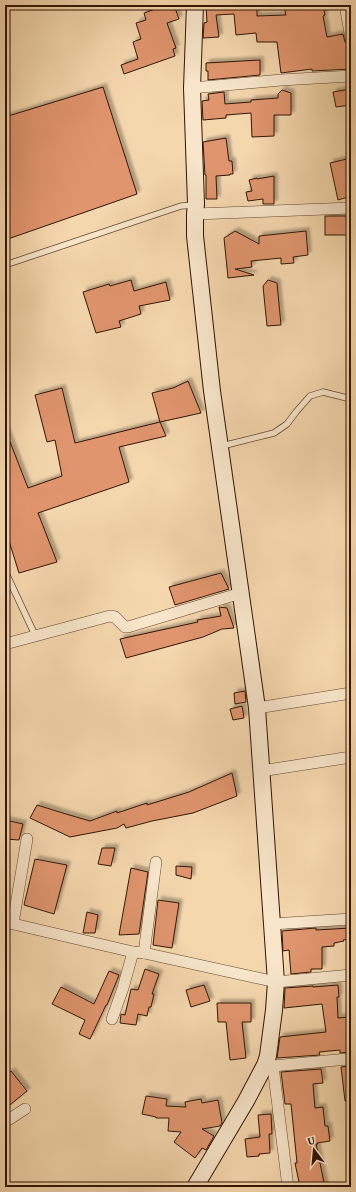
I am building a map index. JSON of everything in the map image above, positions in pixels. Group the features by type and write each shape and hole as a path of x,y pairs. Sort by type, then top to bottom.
{"street":[{"path":"195,5 192,88 195,236 220,446 256,708 276,982 268,1056 288,1187"},
{"path":"345,5 351,38"},
{"path":"192,88 281,80 351,76"},
{"path":"195,209 351,208"},
{"path":"5,644 110,616 115,617 125,627 128,627 241,593"},
{"path":"256,708 351,693"},
{"path":"261,771 351,757"},
{"path":"27,838 9,923 276,982 351,975"},
{"path":"112,1019 138,952 156,862"},
{"path":"272,924 351,919"},
{"path":"269,1066 351,1059"},
{"path":"196,1187 250,1095 269,1066"},
{"path":"5,1122 25,1109"}],"lane":[{"path":"5,265 181,206 195,209"},
{"path":"220,446 274,433 288,424 310,396 323,392 351,399"},
{"path":"5,571 35,635"}],"building":[{"path":"157,5 174,5 179,19 167,23 176,48 173,49 175,56 124,74 121,65 138,59 133,42 141,39 136,23 146,20 144,13 158,8"},
{"path":"206,5 257,5 257,16 286,15 284,7 295,5 323,5 325,15 323,16 327,37 343,34 345,42 349,45 351,53 348,54 351,69 312,71 312,69 281,73 277,42 257,42 256,33 236,35 234,14 216,15 219,37 203,38 204,23 207,22"},
{"path":"260,60 260,75 208,80 206,63"},
{"path":"103,87 137,194 5,240 5,117"},
{"path":"351,89 351,105 336,107 333,92"},
{"path":"282,90 291,93 291,115 274,115 274,136 252,137 251,113 226,115 226,118 203,120 202,101 209,100 208,94 224,92 225,104 278,98 278,94"},
{"path":"226,138 229,161 232,161 233,174 216,176 217,199 206,199 206,175 203,142"},
{"path":"351,158 351,196 338,200 330,163"},
{"path":"274,176 274,204 263,204 263,199 248,201 246,192 252,191 249,180"},
{"path":"325,216 351,216 351,235 325,235"},
{"path":"235,231 259,244 259,236 306,231 308,255 293,257 294,263 281,264 281,258 251,261 252,267 235,269 254,275 228,278 224,238"},
{"path":"131,280 134,291 166,282 170,300 139,306 141,314 119,321 121,327 96,333 83,292 109,284 110,286"},
{"path":"268,280 277,283 281,325 267,326 263,286"},
{"path":"188,381 201,413 160,422 152,393 173,388"},
{"path":"62,388 75,443 160,422 166,436 119,447 129,482 38,513 57,562 19,573 9,541 5,542 5,429 28,488 62,476 55,440 47,442 35,395"},
{"path":"221,573 229,589 175,605 169,587"},
{"path":"219,607 227,608 234,628 222,629 203,637 126,658 120,639 198,622 197,620 221,616"},
{"path":"245,691 246,702 235,704 234,693"},
{"path":"242,706 244,718 233,720 230,709"},
{"path":"232,773 237,796 193,813 126,828 124,824 117,828 70,837 30,818 37,805 90,821 117,811 117,813 189,792"},
{"path":"5,820 23,824 19,840 5,839"},
{"path":"102,848 115,848 111,866 98,864"},
{"path":"35,859 67,865 54,914 24,905"},
{"path":"176,866 192,867 191,879 176,875"},
{"path":"131,868 148,872 139,934 119,935"},
{"path":"158,900 179,903 172,948 153,945"},
{"path":"87,912 98,915 95,933 83,933"},
{"path":"316,928 316,930 351,928 351,939 334,943 334,946 322,947 322,969 311,969 311,972 291,974 289,950 283,951 282,931"},
{"path":"145,969 159,974 152,994 154,994 151,1007 149,1007 147,1016 138,1014 136,1025 120,1023 121,1014 125,1015 131,989 138,990"},
{"path":"109,971 119,975 107,1005 90,1039 79,1034 85,1020 52,1004 61,987 94,1004"},
{"path":"204,985 210,1001 191,1007 186,990"},
{"path":"338,985 338,1018 351,1017 351,1052 340,1053 340,1050 319,1052 320,1055 277,1058 280,1037 326,1032 322,1004 284,1008 285,988"},
{"path":"217,1003 251,1003 251,1022 242,1022 246,1058 230,1060 226,1022 218,1022"},
{"path":"351,1066 351,1100 345,1101 341,1067"},
{"path":"321,1069 323,1083 313,1084 315,1108 323,1107 325,1126 328,1126 330,1141 316,1144 325,1187 300,1187 295,1163 297,1163 291,1104 285,1104 281,1072"},
{"path":"11,1071 27,1091 5,1109 5,1076"},
{"path":"146,1096 167,1099 166,1106 186,1107 185,1102 201,1099 202,1103 218,1100 222,1123 220,1126 202,1129 214,1136 206,1150 202,1148 195,1158 174,1142 181,1132 168,1131 169,1118 156,1118 142,1114"},
{"path":"271,1114 272,1134 269,1134 270,1153 247,1157 245,1139 260,1137 258,1115"}]}
